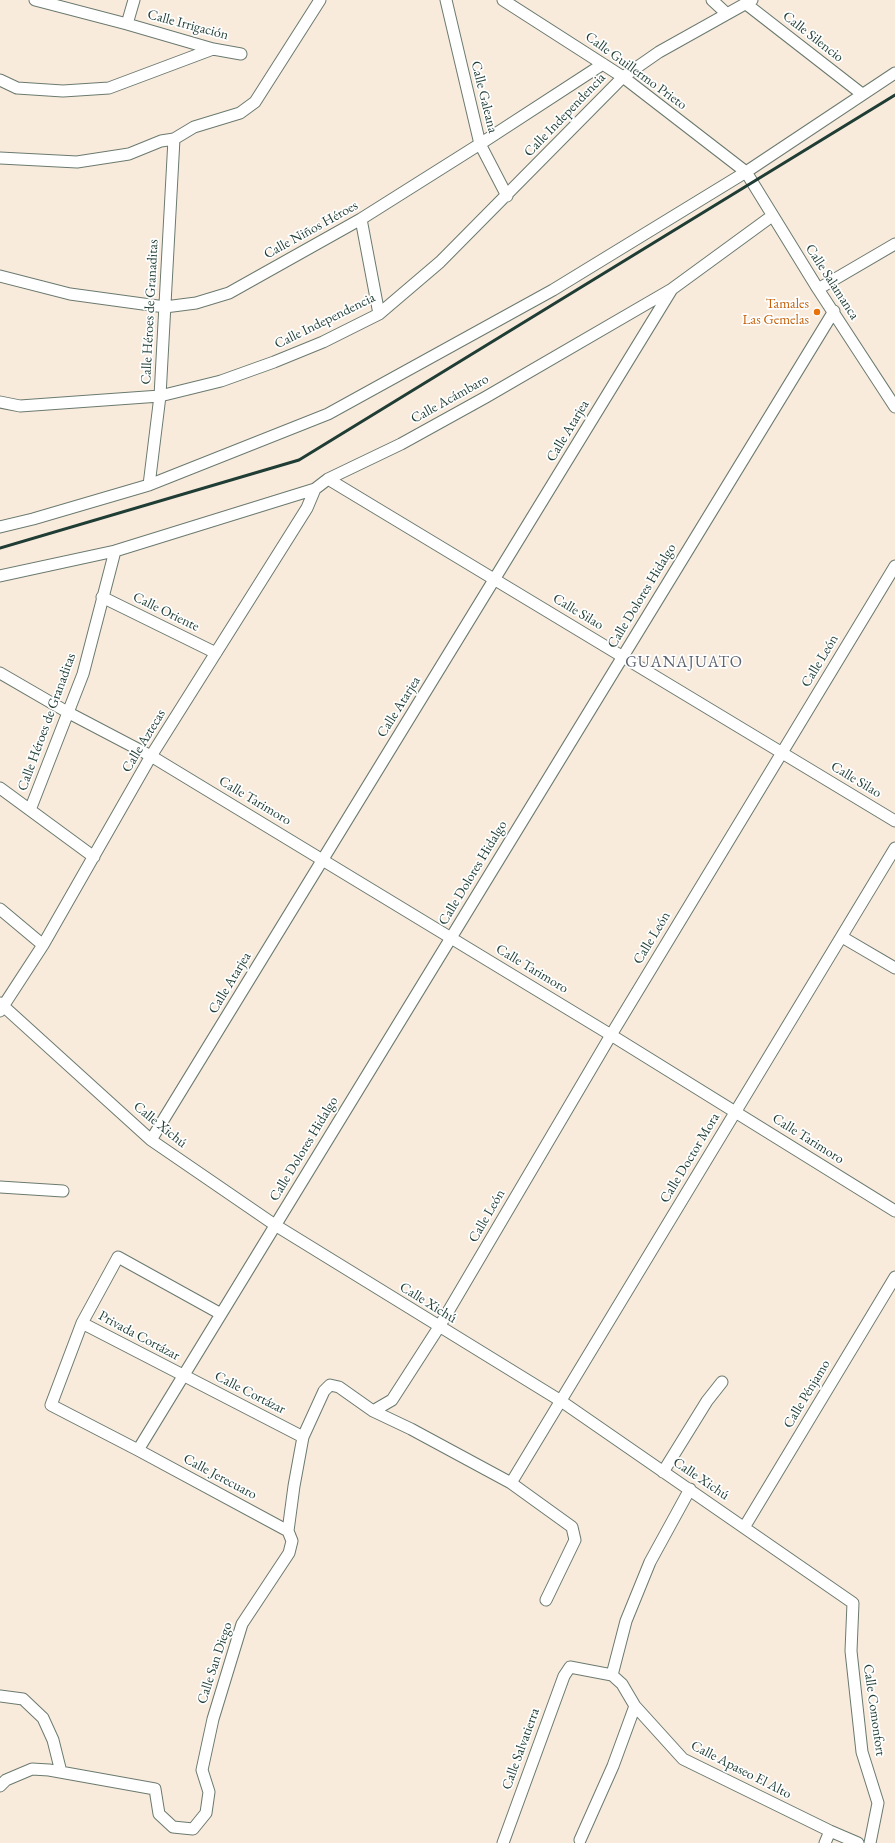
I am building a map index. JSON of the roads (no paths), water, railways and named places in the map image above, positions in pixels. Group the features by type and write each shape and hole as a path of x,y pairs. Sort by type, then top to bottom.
{"street":[{"name":"Calle Irrigación","path":"35,0 128,24 213,49 241,54"},
{"path":"128,24 134,0"},
{"path":"0,158 77,162 129,154 161,141 174,139 194,127 240,113 255,102 270,75 320,0"},
{"name":"Calle Galeana","path":"446,0 480,144 507,196"},
{"name":"Calle Guillermo Prieto","path":"504,0 623,77 746,172"},
{"path":"712,0 727,14"},
{"name":"Calle Independencia","path":"0,402 20,406 160,396 221,381 274,362 323,342 379,314 440,262 507,196 623,77 659,52 749,2"},
{"name":"Calle Silencio","path":"749,2 862,94"},
{"path":"0,80 17,88 63,90 109,88 213,49"},
{"name":"Calle Niños Héroes","path":"0,276 70,294 165,307 196,303 229,293 360,219 480,144 603,64"},
{"path":"0,527 33,520 149,485 328,414 553,290 746,172 895,73"},
{"name":"Calle Héroes de Granaditas","path":"149,485 160,396 174,139"},
{"name":"Calle Salamanca","path":"746,172 818,289 895,408"},
{"name":"Calle Acámbaro","path":"0,576 115,551 315,489 328,479 401,444 447,419 672,289 772,216"},
{"path":"360,219 379,314"},
{"path":"818,289 895,244"},
{"name":"Calle Atarjea","path":"151,1140 672,289"},
{"name":"Calle Dolores Hidalgo","path":"138,1450 834,312"},
{"name":"Calle Silao","path":"328,479 895,821"},
{"name":"Calle Aztecas","path":"1,1006 43,945 151,756 307,508 315,489"},
{"name":"Calle Héroes de Granaditas","path":"30,810 70,713 83,674 115,551"},
{"name":"Calle León","path":"373,1411 392,1400 439,1327 611,1035 895,566"},
{"name":"Calle Oriente","path":"102,597 216,653"},
{"name":"Calle Tarimoro","path":"0,673 70,713 151,756 611,1035 895,1211"},
{"path":"0,788 94,857"},
{"name":"Calle Doctor Mora","path":"511,1483 895,848"},
{"path":"0,909 43,945"},
{"path":"842,937 895,968"},
{"name":"Calle Xichú","path":"1,1006 151,1140 275,1225 561,1401 854,1603"},
{"path":"0,1187 62,1191"},
{"path":"82,1323 118,1257 221,1314"},
{"name":"Calle Pénjamo","path":"744,1526 895,1277"},
{"name":"Privada Cortázar","path":"82,1323 183,1376"},
{"name":"Calle Jerecuaro","path":"82,1323 51,1405 288,1531"},
{"name":"Calle Cortázar","path":"183,1376 303,1437"},
{"path":"663,1472 707,1401 722,1382"},
{"name":"Calle San Diego","path":"61,1772 155,1789 159,1814 173,1827 193,1828 206,1813 209,1792 202,1770 213,1719 242,1624 289,1553 292,1541 288,1531 303,1437 324,1391 330,1386 339,1387 373,1411"},
{"path":"373,1411 411,1429 511,1483 572,1527 575,1540 546,1600"},
{"path":"612,1675 626,1621 644,1577 690,1489"},
{"name":"Calle Comonfort","path":"854,1603 851,1651 862,1752 878,1803 870,1843"},
{"name":"Calle Salvatierra","path":"503,1843 564,1676 570,1667 612,1675"},
{"name":"Calle Apaseo El Alto","path":"612,1675 622,1684 635,1706 683,1759 830,1831 858,1843"},
{"path":"0,1696 23,1699 43,1718 53,1740 61,1772 32,1769 6,1780 0,1786"},
{"path":"580,1840 613,1766 635,1706"},
{"path":"825,1843 830,1831"}],"railway":[{"path":"0,548 299,460 895,95"}],"place":[{"name":"Tamales Las Gemelas","path":"817,312"}],"district":[{"name":"GUANAJUATO","path":"684,663"}]}
